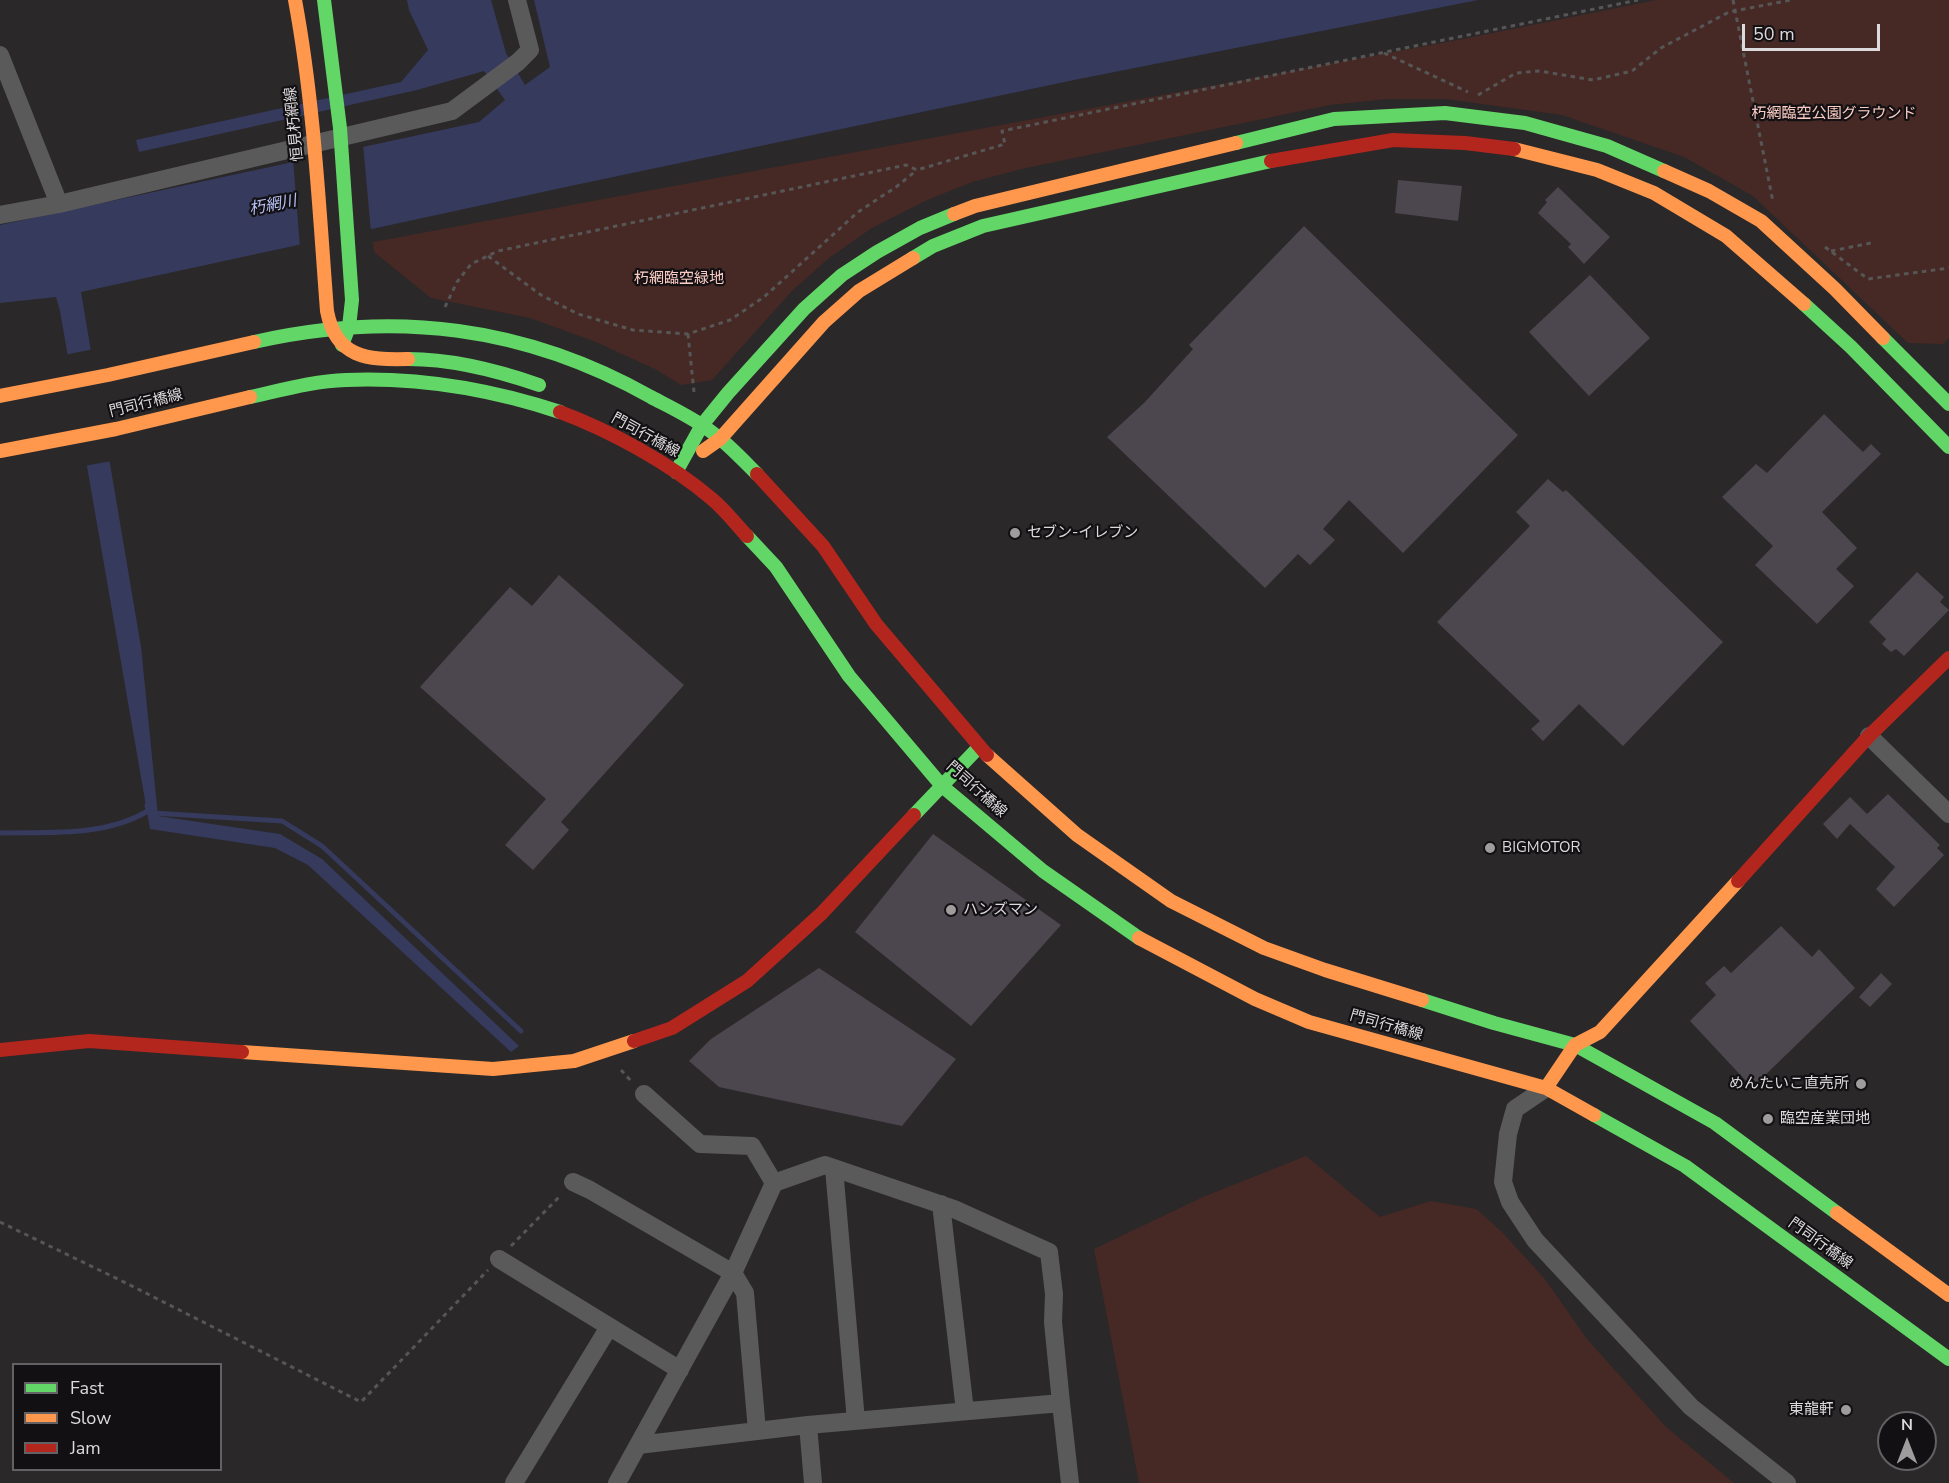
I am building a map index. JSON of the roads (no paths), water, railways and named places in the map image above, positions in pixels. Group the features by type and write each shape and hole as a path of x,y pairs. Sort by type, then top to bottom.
{"main road":[{"name":"恒見朽網線","path":"296,0 313,134 330,329"},
{"path":"324,0 340,128 352,300 349,327 339,351"},
{"path":"676,472 702,424 812,302 842,275 920,228 975,206 1334,119 1445,113 1525,123 1607,146 1709,191 1761,221 1835,289 1926,395 1949,447"},
{"path":"676,472 720,439 824,322 859,291 933,246 983,226 1180,180 1298,155 1393,140 1464,142 1523,150 1597,170 1654,193 1726,236 1846,342 1926,395 1949,404"},
{"path":"352,300 358,311 365,317 385,326"},
{"path":"289,334 313,324 319,318 326,302"},
{"path":"0,396 108,375 289,334 349,327 385,326 471,332 511,340 553,352 625,382 702,424 756,473 823,546 876,624 979,747 1077,835 1171,901 1264,948 1336,974 1494,1023 1575,1045 1715,1123 1949,1294"},
{"path":"330,329 339,351"},
{"path":"339,351 367,356 467,365 550,389"},
{"path":"303,385 326,369"},
{"name":"門司行橋線","path":"0,451 116,429 303,385 345,380 417,382 468,388 516,398 562,413 603,430 676,472 713,500 776,567 849,675 942,786 1043,871 1144,942 1254,999 1310,1022 1546,1088 1685,1166 1949,1359"},
{"path":"638,432 676,472"},
{"path":"1546,1088 1575,1045 1600,1032 1869,736 1949,657"},
{"path":"0,1050 89,1041 493,1069 574,1061 672,1028 747,981 821,914 979,747"}],"street":[{"path":"0,215 59,204 452,111 518,62 530,50 517,0"},
{"path":"0,55 59,204"},
{"path":"1869,736 1949,814"},
{"path":"1546,1088 1515,1109 1508,1134 1503,1182 1510,1202 1534,1240 1691,1407 1787,1483"},
{"path":"644,1094 700,1144 752,1146 774,1183"},
{"path":"617,1483 733,1273 774,1183 825,1165 941,1204 1049,1252 1054,1294 1053,1322 1070,1483"},
{"path":"834,1168 856,1421"},
{"path":"573,1182 733,1273 745,1293 757,1431"},
{"path":"941,1204 965,1411"},
{"path":"499,1259 680,1370"},
{"path":"514,1483 609,1326"},
{"path":"638,1444 808,1425 1061,1403"},
{"path":"808,1425 813,1483"}],"water":[{"name":"朽網川","path":"407,0 491,0 506,53 525,85 550,67 534,0 1478,0 1074,80 81,292 141,647 158,816 280,834 322,859 519,1046 511,1052 308,865 275,848 150,829 60,311 56,297 0,303 0,225 479,122 505,100 484,71 417,90 139,152 136,140 401,82 428,50 409,10"}],"waterway":[{"path":"0,833 95,829 131,819 148,811 147,805"},
{"path":"153,813 282,821 322,846 521,1031"}],"place":[{"name":"セブン-イレブン","path":"1015,533"},
{"name":"BIGMOTOR","path":"1490,848"},
{"name":"ハンズマン","path":"951,910"},
{"name":"めんたいこ直売所","path":"1861,1084"},
{"name":"臨空産業団地","path":"1768,1119"},
{"name":"東龍軒","path":"1846,1410"}],"park label":[{"name":"朽網臨空公園グラウンド","path":"1834,114"},
{"name":"朽網臨空緑地","path":"679,279"}]}
